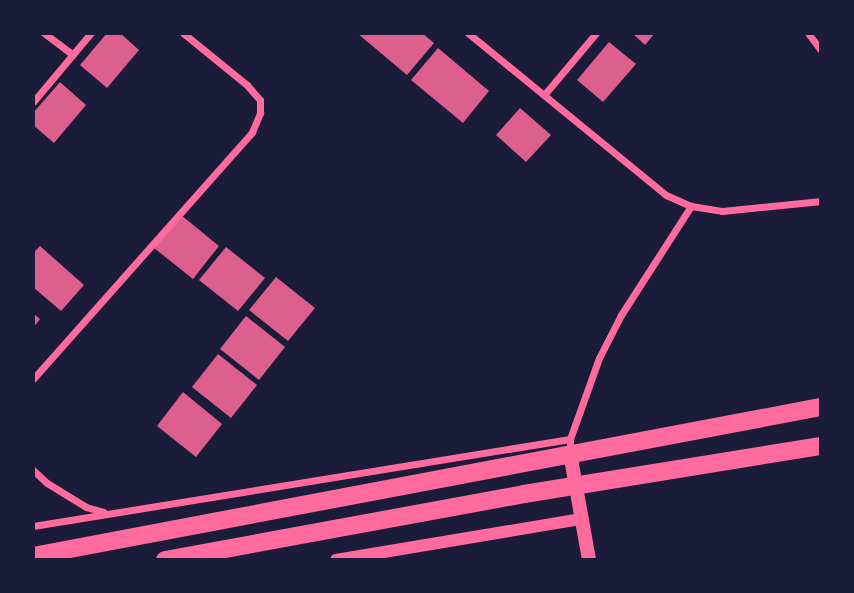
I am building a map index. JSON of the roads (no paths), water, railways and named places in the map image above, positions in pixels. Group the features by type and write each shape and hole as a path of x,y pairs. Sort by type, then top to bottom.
{"main road":[{"path":"33,556 513,464 570,446 821,407"},
{"path":"570,446 589,560"},
{"path":"164,560 524,494 821,446"}],"street":[{"path":"44,33 73,55"},
{"path":"33,102 91,33"},
{"path":"33,379 252,132 260,113 260,100 183,33"},
{"path":"468,33 667,195 691,206 722,211 821,201"},
{"path":"544,95 596,33"},
{"path":"808,33 821,50"},
{"path":"33,526 103,512 570,446 599,358 621,315 691,206"},
{"path":"33,470 47,483 76,501 103,512"},
{"path":"336,560 582,519"}]}
